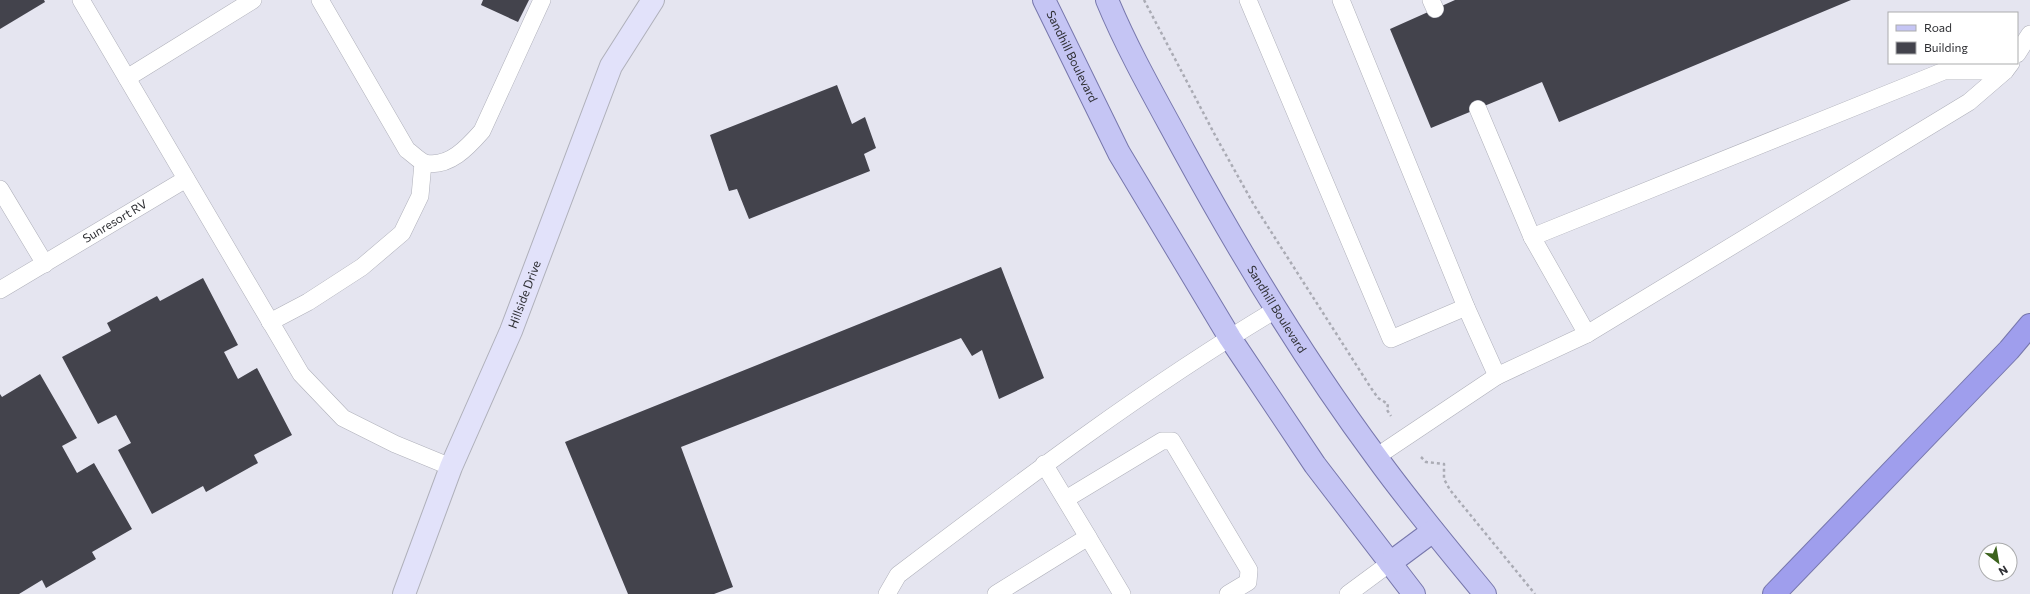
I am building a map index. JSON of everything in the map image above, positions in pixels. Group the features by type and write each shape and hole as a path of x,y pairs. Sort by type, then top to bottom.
{"highway":[{"path":"1774,594 2009,350 2030,325"}],"main road":[{"name":"Hillside Drive","path":"404,594 451,467 511,331 611,66 653,0"},
{"name":"Sandhill Boulevard","path":"1044,0 1119,153 1230,338 1315,466 1414,594"},
{"name":"Sandhill Boulevard","path":"1107,0 1130,53 1222,221 1277,309 1376,457 1433,531 1485,594"},
{"path":"1390,563 1433,531"}],"lane":[{"path":"81,0 301,374 343,418 395,444 451,467"},
{"path":"127,78 253,0"},
{"path":"320,0 407,150 423,163 438,163 457,155 467,148 482,131 542,0"},
{"path":"1248,0 1391,339 1466,307"},
{"path":"1341,0 1466,307 1497,376"},
{"path":"2018,52 2030,34"},
{"path":"1376,457 1497,376 1586,334 1969,102 2008,67"},
{"path":"1532,237 1944,71 2008,67"},
{"path":"1478,109 1532,237 1586,334"},
{"path":"270,322 308,302 362,267 402,233 420,196 423,163"},
{"name":"Sunresort RV","path":"0,290 186,179"},
{"path":"0,188 45,264"},
{"path":"886,594 898,575 1044,464 1172,375 1277,309"},
{"path":"1066,499 1162,441 1172,441 1249,570 1248,582 1228,594"},
{"path":"1044,464 1122,594"},
{"path":"996,594 1088,537"},
{"path":"1348,594 1390,563"}],"path":[{"path":"1144,0 1216,137 1254,205 1371,388 1378,398 1388,404 1387,410 1405,438 1426,462 1444,464 1444,479 1450,490 1535,594"}],"building":[{"path":"0,0 44,0 45,2 0,29"},
{"path":"483,0 529,0 518,22 481,5"},
{"path":"1455,0 1851,0 1559,122 1542,82 1431,128 1390,29"},
{"path":"837,85 852,124 865,117 876,148 864,154 870,171 749,219 737,189 729,191 710,135"},
{"path":"1001,267 1044,378 999,399 982,350 972,356 961,338 681,447 733,587 714,594 628,594 565,442"},
{"path":"203,278 238,345 224,352 238,379 257,368 292,435 254,455 258,463 206,492 203,486 152,514 118,450 131,443 116,415 98,424 62,357 111,331 107,323 157,296 160,301"},
{"path":"40,374 77,438 62,446 77,473 94,463 132,529 92,552 96,559 46,588 42,580 19,594 0,594 0,394 2,397"}]}
